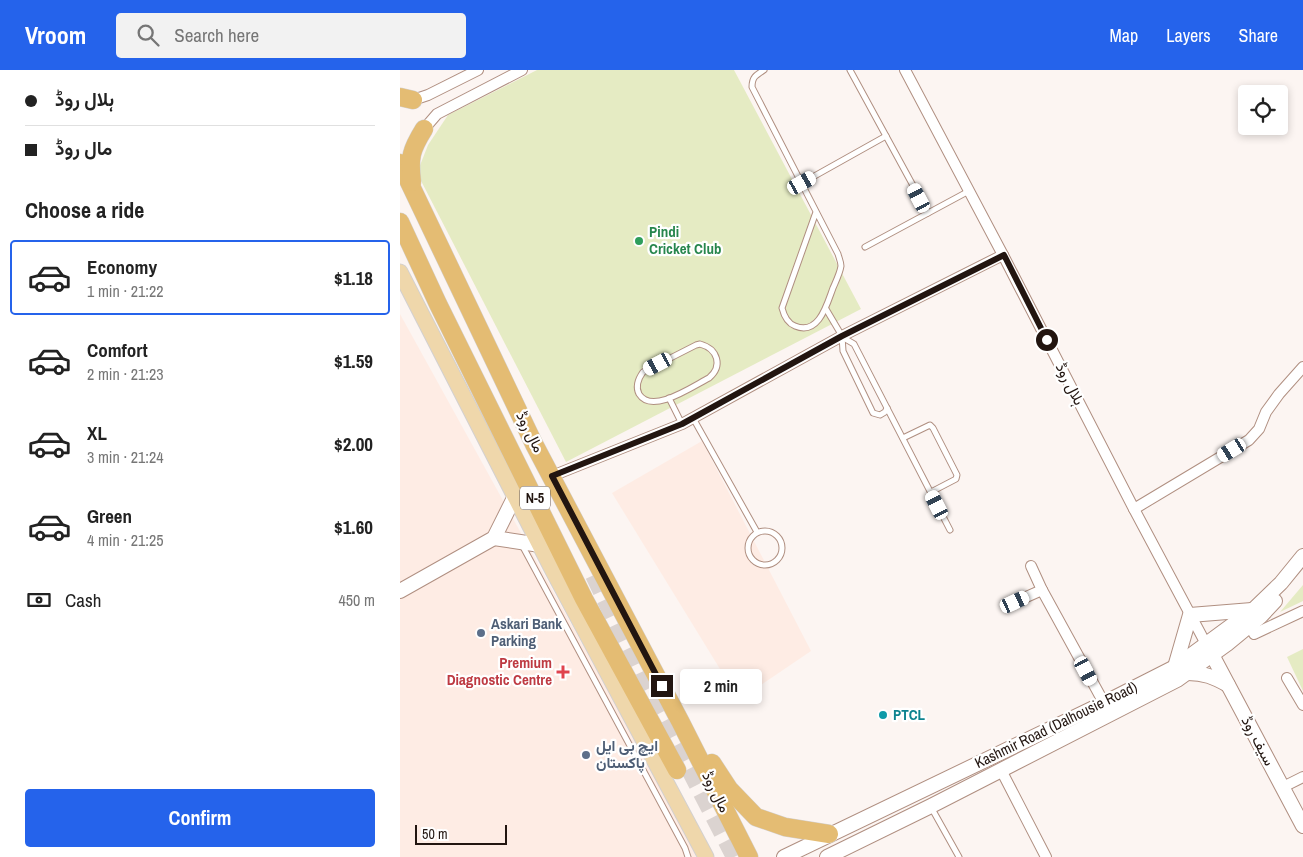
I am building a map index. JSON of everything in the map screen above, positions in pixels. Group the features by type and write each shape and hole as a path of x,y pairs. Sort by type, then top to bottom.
{"highway":[{"path":"413,190 410,164 412,150 424,129"},
{"name":"مال روڈ","path":"400,164 534,444 680,721 749,857"},
{"name":"مال روڈ","path":"400,222 438,304 584,599 677,770"},
{"path":"680,721 704,749 729,789 756,817 785,826 829,834"}],"main road":[{"path":"400,175 413,190"},
{"path":"400,272 540,545 706,857"}],"street":[{"path":"406,99 428,95 478,70"},
{"path":"424,129 437,114 522,70"},
{"name":"ہلال روڈ","path":"905,70 1004,255 1134,509 1210,650"},
{"path":"552,476 682,424 842,336 1004,255"},
{"path":"1134,509 1249,440 1259,429 1266,412 1279,394 1303,367"},
{"path":"400,591 494,538 515,496"},
{"path":"494,538 540,545"},
{"name":"Kashmir Road (Dalhousie Road)","path":"827,857 931,806 1188,673 1254,610 1303,556"},
{"path":"1031,566 1042,590 1104,703"},
{"name":"Kashmir Road (Dalhousie Road)","path":"784,857 1210,650 1261,616 1303,571"},
{"path":"1015,602 1042,590"},
{"path":"1175,667 1190,614 1254,610"},
{"path":"1254,634 1303,611"},
{"name":"سیف روڈ","path":"1210,650 1303,826"},
{"path":"1188,673 1202,673 1229,685"},
{"path":"1287,678 1303,705"},
{"path":"1001,770 1046,857"},
{"path":"1282,787 1303,777"}],"lane":[{"path":"764,70 756,75 752,81 752,87 838,254 841,266 826,310 813,326 801,328 792,326 786,320 782,308 816,212"},
{"path":"850,70 928,213"},
{"path":"802,183 886,136"},
{"path":"865,247 969,191"},
{"path":"826,310 842,336 854,344 950,530"},
{"path":"842,336 843,351 873,412 880,415 888,408"},
{"path":"696,345 707,346 712,349 717,358 714,374 669,398 657,402 643,399 639,394 637,385 639,377 643,372 696,345"},
{"path":"669,398 682,424"},
{"path":"693,418 757,532"},
{"path":"903,438 930,426 933,428 957,475 956,479 931,492"},
{"path":"772,531 782,542 780,556 769,565 761,565 754,562 747,550 751,536 757,532 772,531"},
{"path":"521,542 685,848 688,857"},
{"path":"931,806 959,857"}],"shaded area":[{"path":"400,314 700,857 400,857"},
{"path":"702,441 811,651 739,700 612,493"}],"green space":[{"name":"Pindi Cricket Club","path":"537,70 734,70 861,309 566,462 417,173 428,145 448,115"},
{"path":"1303,585 1303,601 1280,612"},
{"path":"1303,649 1303,691 1287,657"}],"tunnel":[{"path":"594,575 641,675 735,857"}],"place":[{"name":"Pindi Cricket Club","path":"639,241"},
{"name":"Askari Bank Parking","path":"481,633"},
{"name":"Premium Diagnostic Centre","path":"563,672"},
{"name":"PTCL","path":"883,715"},
{"name":"ایچ بی ایل پاکستان","path":"586,755"}],"route":[{"path":"662,686 552,476 682,424 842,336 1004,255 1047,340"}]}
